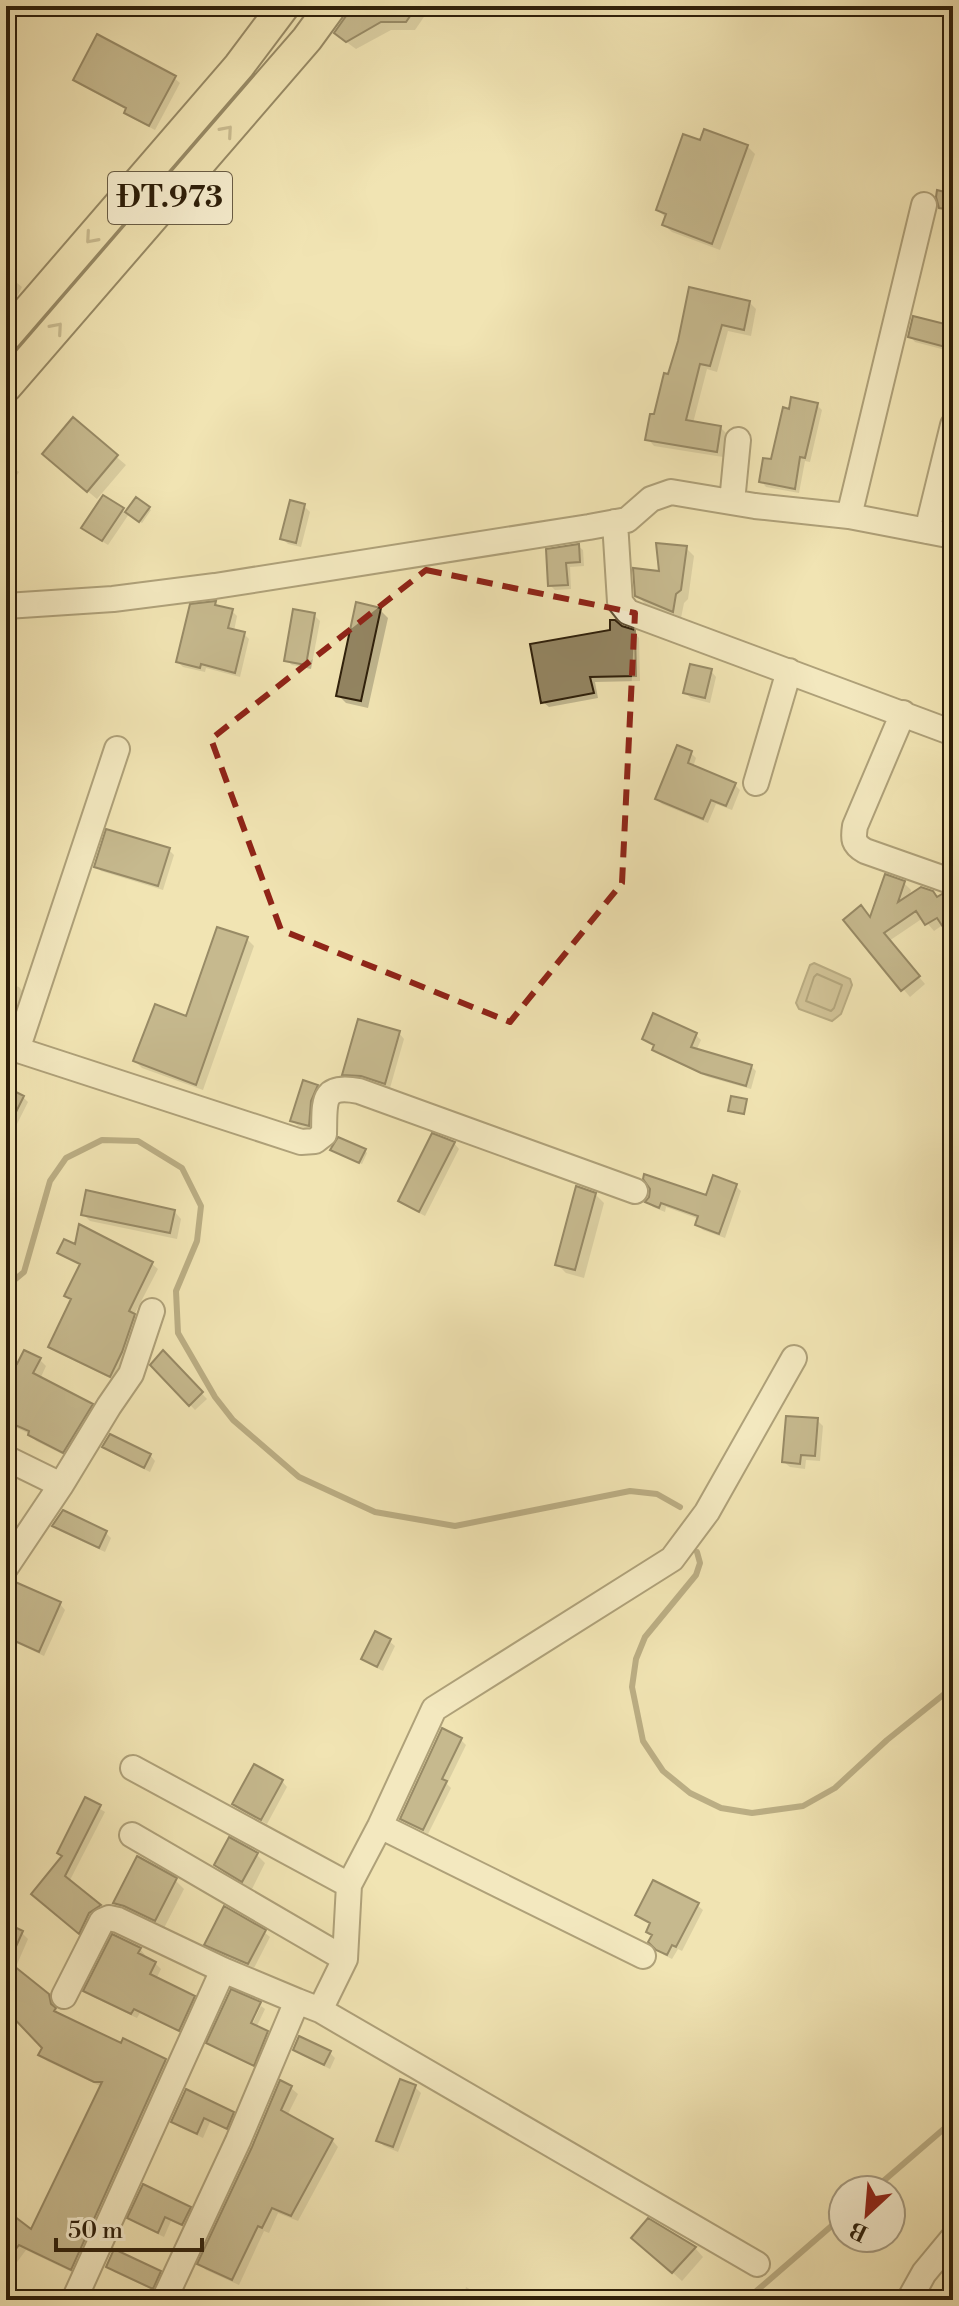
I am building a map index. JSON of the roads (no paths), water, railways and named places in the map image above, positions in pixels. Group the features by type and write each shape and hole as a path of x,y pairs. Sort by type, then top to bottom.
{"main road":[{"name":"ĐT.973","path":"6,336 239,66 284,6"},
{"name":"ĐT.973","path":"6,387 307,39 331,6"}],"street":[{"path":"849,516 924,205"},
{"path":"927,531 953,425"},
{"path":"732,502 738,440"},
{"path":"6,606 113,599 215,586 627,520 651,499 671,492 755,506 849,516 953,536"},
{"path":"615,522 620,602 628,612 953,733"},
{"path":"756,783 789,671"},
{"path":"903,713 855,826 853,839 865,851 953,882"},
{"path":"117,749 12,1048 301,1142 315,1141 324,1134 328,1094 344,1088 359,1091 635,1191"},
{"path":"6,1567 131,1374 152,1311"},
{"path":"320,2010 345,1959 349,1885 434,1709 672,1559 707,1512 794,1358"},
{"path":"6,1458 61,1485"},
{"path":"133,1768 349,1885"},
{"path":"380,1826 643,1956"},
{"path":"132,1835 345,1959"},
{"path":"64,1996 102,1921 109,1918 118,1920 223,1970 320,2010 757,2264"},
{"path":"74,2300 223,1970"},
{"path":"164,2300 238,2141 297,2001"},
{"path":"909,2300 924,2273 953,2238"}],"water":[{"path":"814,963 850,979 852,985 841,1014 832,1021 799,1009 796,1003 810,965"}],"waterway":[{"path":"6,1287 24,1272 50,1181 66,1158 102,1140 138,1141 182,1168 201,1206 197,1241 176,1291 178,1333 215,1397 233,1420 299,1477 375,1512 455,1526 630,1491 657,1494 680,1507"},
{"path":"697,1552 700,1563 696,1575 645,1637 636,1659 632,1687 643,1741 663,1771 690,1793 721,1808 752,1813 803,1806 835,1788 887,1740 953,1687"},
{"path":"953,1828 946,1859 953,1872"},
{"path":"892,2174 953,2121"},
{"path":"746,2300 827,2230"}]}
